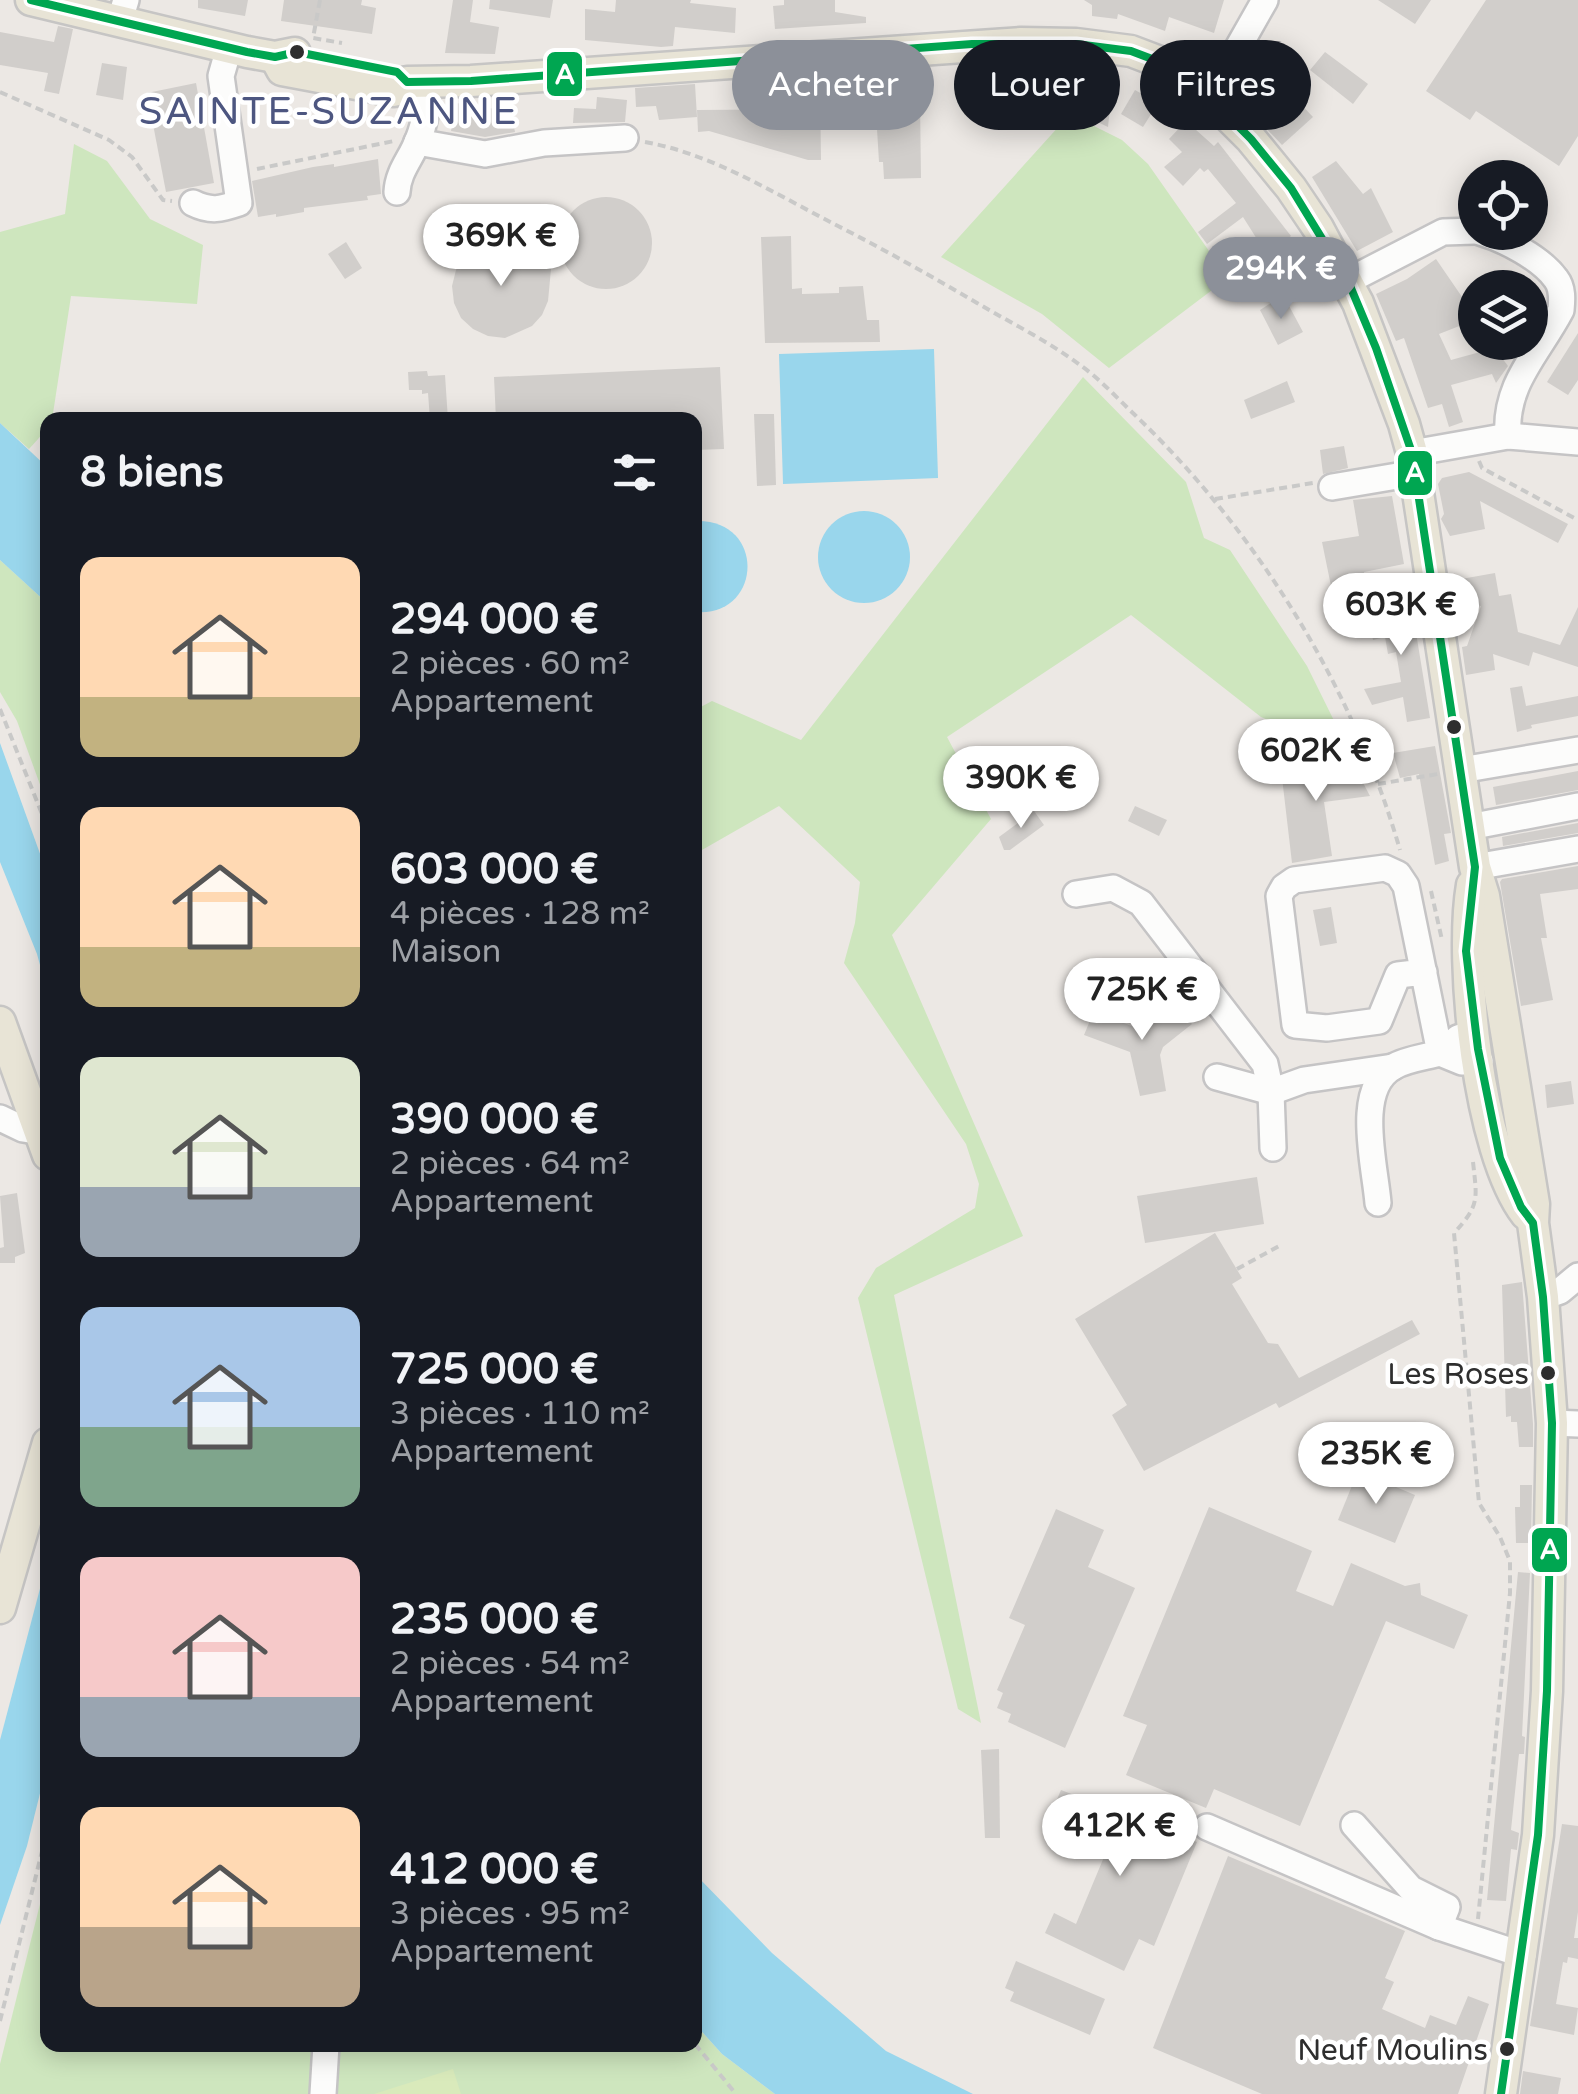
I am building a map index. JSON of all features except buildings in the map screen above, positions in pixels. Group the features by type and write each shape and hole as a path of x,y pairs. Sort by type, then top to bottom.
{"main road":[{"path":"32,0 123,10 229,48 275,57 282,70 394,92 418,82 1020,42 1076,44 1140,54"},
{"path":"1242,130 1291,188 1348,281 1376,348 1414,463 1475,867 1484,896 1509,1043 1534,1204 1543,1298 1565,1424 1550,1572 1538,1835 1500,2094"},
{"path":"1475,867 1466,951 1478,1047 1500,1158 1520,1206 1533,1222"},
{"path":"0,1022 40,1130"},
{"path":"0,1608 40,1470"}],"street":[{"path":"1242,40 1265,0"},
{"path":"193,203 207,210 221,210 239,203 222,76 229,48"},
{"path":"398,192 400,172 426,116 418,82"},
{"path":"417,142 485,154 544,144 625,138"},
{"path":"1348,281 1444,232 1458,232"},
{"path":"1508,436 1508,403 1516,384 1569,311 1557,279 1521,250"},
{"path":"1332,487 1475,442 1508,436 1578,442"},
{"path":"1461,770 1578,750"},
{"path":"1469,826 1578,806"},
{"path":"1475,867 1578,849"},
{"path":"1424,972 1398,975 1379,1021 1327,1028 1295,1025 1279,896 1284,886 1294,880 1385,868 1398,874 1406,886 1424,972 1440,1053"},
{"path":"1076,894 1113,888 1141,903 1264,1064 1271,1092 1272,1148"},
{"path":"1218,1077 1271,1092 1304,1080 1394,1067 1440,1053 1458,1038 1478,1047 1509,1043"},
{"path":"1378,1203 1369,1110 1379,1080 1394,1067"},
{"path":"0,1118 40,1141"},
{"path":"1543,1298 1560,1292 1578,1276"},
{"path":"1354,1825 1411,1889 1447,1908 1440,1927"},
{"path":"1207,1827 1440,1927 1523,1955"},
{"path":"323,2094 326,2052"}],"path":[{"path":"320,0 313,38 342,43"},
{"path":"0,92 109,140 132,158 163,200 193,203"},
{"path":"237,173 386,141 417,142"},
{"path":"1475,442 1482,468 1578,520"},
{"path":"1215,499 1315,482 1332,487"},
{"path":"0,709 40,809"},
{"path":"1378,784 1461,770"},
{"path":"1237,1268 1281,1245"},
{"path":"0,2021 40,1859"},
{"path":"702,2052 736,2094"}],"green space":[{"path":"1056,130 1102,130 1122,140 1148,164 1228,278 1109,368 1042,314 941,257"},
{"path":"74,144 107,161 150,219 203,245 197,304 71,296 53,412 40,412 40,437 29,449 0,423 0,232 65,214"},
{"path":"1083,377 1186,482 1204,538 1230,550 1307,666 1352,757 1261,717 1131,615 947,737 991,819 892,935 1023,1236 894,1295 981,1723 958,1709 858,1298 876,1268 975,1208 979,1184 966,1144 844,963 855,923 860,882 779,806 702,850 702,706 712,701 801,740"},
{"path":"0,560 40,597 40,785 17,721 0,692"},
{"path":"40,1904 40,2052 702,2052 702,2032 722,2054 775,2094 0,2094 0,2064"},
{"path":"453,2069 461,2094 374,2094"}],"water":[{"path":"934,349 938,478 783,484 779,354"},
{"path":"0,423 40,460 40,597 0,560"},
{"path":"864,511 882,514 897,524 907,539 907,575 897,590 882,600 864,603 846,600 831,590 821,575 818,557 821,539 831,524 846,514"},
{"path":"702,522 718,524 735,535 745,550 748,568 744,585 734,600 717,610 702,611"},
{"path":"0,743 40,854 40,965 0,862"},
{"path":"40,1589 40,1793 0,1925 0,1740"},
{"path":"702,1881 772,1953 886,2051 973,2094 775,2094 722,2054 702,2032"}],"transit line":[{"name":"A","path":"31,0 247,52 275,57 297,52 397,72 407,82 471,81 972,44 1076,44 1131,51 1160,62 1204,92 1251,139 1291,188 1348,281 1412,453 1475,867 1466,951 1478,1049 1500,1158 1521,1207 1533,1223 1543,1297 1552,1423 1547,1691 1538,1835 1501,2094"}],"place":[{"name":"Les Roses","path":"1548,1373"},
{"name":"Neuf Moulins","path":"1507,2049"}],"district":[{"name":"SAINTE-SUZANNE","path":"329,111"}]}
